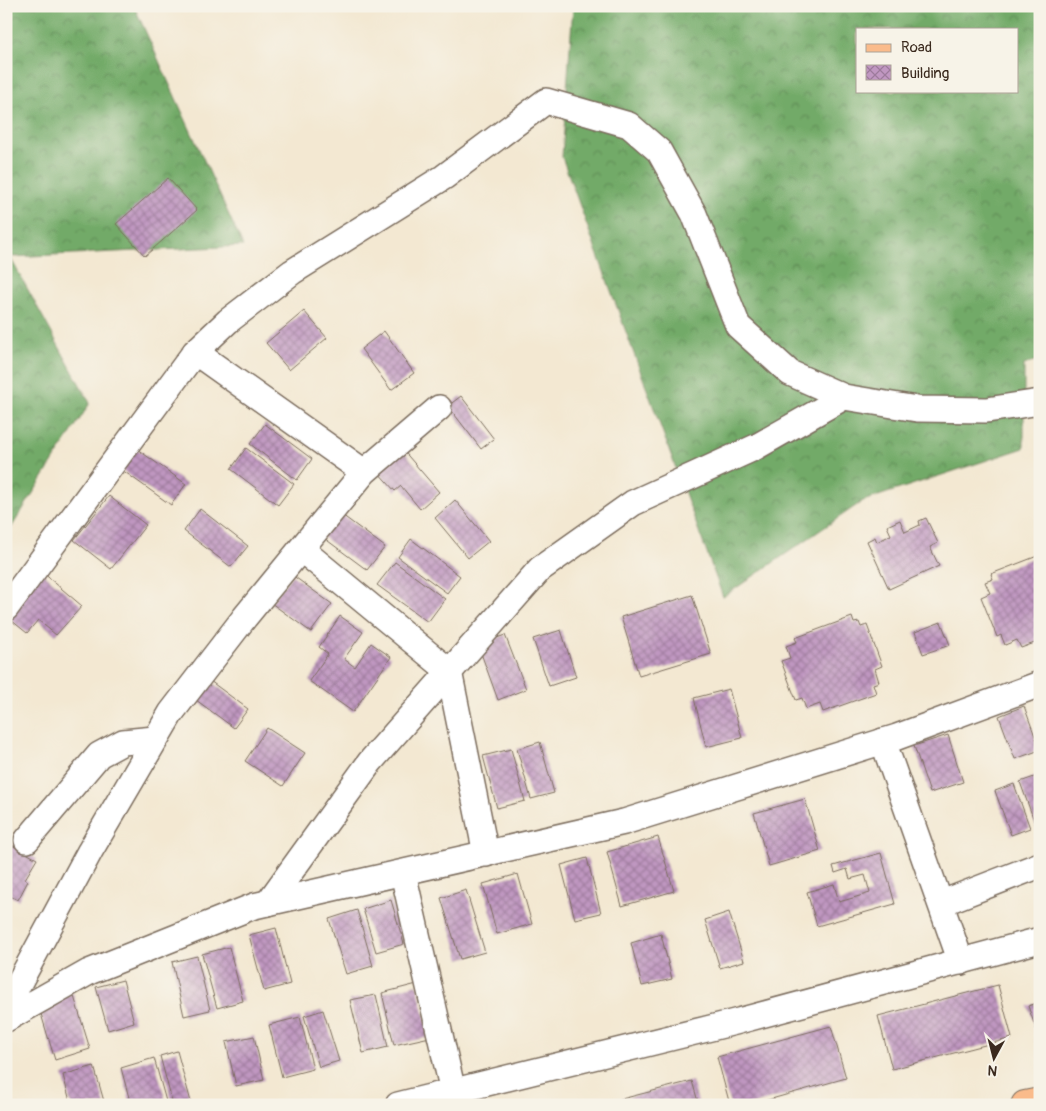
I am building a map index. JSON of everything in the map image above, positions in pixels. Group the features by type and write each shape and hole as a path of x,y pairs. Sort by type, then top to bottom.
{"main road":[{"path":"1025,1105 1040,1102"}],"street":[{"path":"6,608 195,352 228,321 292,272 444,177 546,101 629,125 658,150 694,214 738,326 790,374 844,397 917,409 986,410 1040,402"},
{"path":"195,352 364,472"},
{"path":"268,903 370,762 540,569 601,524 634,503 756,447 844,397"},
{"path":"6,1007 90,851 171,713 245,617 364,472 439,408"},
{"path":"301,549 449,671 486,854"},
{"path":"6,1019 89,972 254,906 624,822 883,741 1040,684"},
{"path":"27,840 99,755 124,742 155,739"},
{"path":"883,741 942,903 961,962"},
{"path":"942,903 1040,865"},
{"path":"403,873 454,1098"},
{"path":"398,1105 454,1098 1040,940"}],"green space":[{"path":"6,6 134,6 243,246 10,257 90,403 6,536"},
{"path":"573,6 1040,6 1040,359 1024,365 1024,448 863,501 723,597 562,157"}],"building":[{"path":"168,178 197,210 145,256 116,224"},
{"path":"304,311 327,338 289,370 266,343"},
{"path":"384,331 414,373 391,390 361,349"},
{"path":"461,396 494,439 481,449 448,406"},
{"path":"265,424 312,459 297,480 250,444"},
{"path":"246,448 294,484 278,505 231,469"},
{"path":"137,449 186,484 171,505 122,470"},
{"path":"402,449 439,492 420,509 401,486 395,491 377,471"},
{"path":"109,496 146,525 111,569 74,540"},
{"path":"455,500 489,541 468,558 435,518"},
{"path":"200,509 248,546 231,567 184,531"},
{"path":"334,509 385,547 367,570 316,532"},
{"path":"926,518 938,543 930,547 939,566 889,589 867,541 875,537 877,542 891,535 887,526 900,520 905,532 920,525 919,521"},
{"path":"411,539 460,576 447,593 398,557"},
{"path":"1040,555 1040,641 1021,648 1017,640 1005,645 1001,635 997,637 981,597 990,593 985,582 993,579 991,574"},
{"path":"395,562 445,599 428,622 377,585"},
{"path":"42,572 82,606 56,635 38,620 27,633 6,616"},
{"path":"292,575 332,604 311,632 271,603"},
{"path":"692,595 711,654 639,676 621,617"},
{"path":"340,616 363,632 344,659 355,667 371,643 391,657 353,712 309,681 328,654 319,647"},
{"path":"852,617 854,623 859,622 861,627 867,625 882,666 875,669 879,682 873,684 876,693 823,712 820,704 806,709 802,698 796,700 781,661 790,658 786,646 797,642 795,638"},
{"path":"941,622 950,645 923,654 915,632"},
{"path":"561,630 576,677 549,686 533,639"},
{"path":"505,635 526,689 498,700 478,645"},
{"path":"206,678 248,709 234,728 192,697"},
{"path":"729,689 742,738 706,747 694,698"},
{"path":"1024,706 1040,750 1015,759 999,716"},
{"path":"267,728 305,753 283,786 245,761"},
{"path":"948,735 963,782 930,793 914,746"},
{"path":"540,742 554,793 531,799 517,749"},
{"path":"511,749 525,801 497,808 483,756"},
{"path":"1040,775 1040,825 1036,826 1020,782"},
{"path":"1014,784 1030,828 1011,835 995,791"},
{"path":"805,799 820,851 769,866 754,813"},
{"path":"658,837 674,891 622,906 607,852"},
{"path":"6,842 37,859 25,879 28,881 18,900 6,894"},
{"path":"881,853 895,904 817,926 807,892 834,884 839,902 870,893 865,875 850,879 847,869 835,873 833,866"},
{"path":"587,858 601,913 575,919 561,865"},
{"path":"518,874 532,924 497,934 483,884"},
{"path":"466,890 485,952 460,959 441,898"},
{"path":"391,900 404,944 376,952 363,909"},
{"path":"357,910 373,966 346,974 329,919"},
{"path":"729,912 744,961 720,968 705,920"},
{"path":"276,928 290,984 264,991 249,935"},
{"path":"661,934 672,979 642,986 631,943"},
{"path":"229,947 243,1001 217,1008 202,954"},
{"path":"197,956 210,1010 184,1016 172,962"},
{"path":"123,980 134,1022 108,1030 96,987"},
{"path":"417,984 430,1037 394,1045 382,993"},
{"path":"998,985 1012,1038 892,1069 878,1016"},
{"path":"73,993 90,1049 55,1060 38,1004"},
{"path":"376,995 388,1047 363,1053 350,1000"},
{"path":"1040,1002 1040,1028 1036,1029 1028,1006"},
{"path":"323,1010 339,1061 319,1067 304,1016"},
{"path":"300,1017 313,1069 282,1077 269,1025"},
{"path":"831,1026 846,1078 750,1105 730,1105 717,1057"},
{"path":"254,1036 264,1080 236,1086 226,1042"},
{"path":"177,1051 191,1102 173,1105 160,1056"},
{"path":"154,1058 167,1105 131,1105 121,1068"},
{"path":"94,1066 105,1105 71,1105 63,1075"},
{"path":"692,1081 699,1105 602,1105 602,1104"}]}
